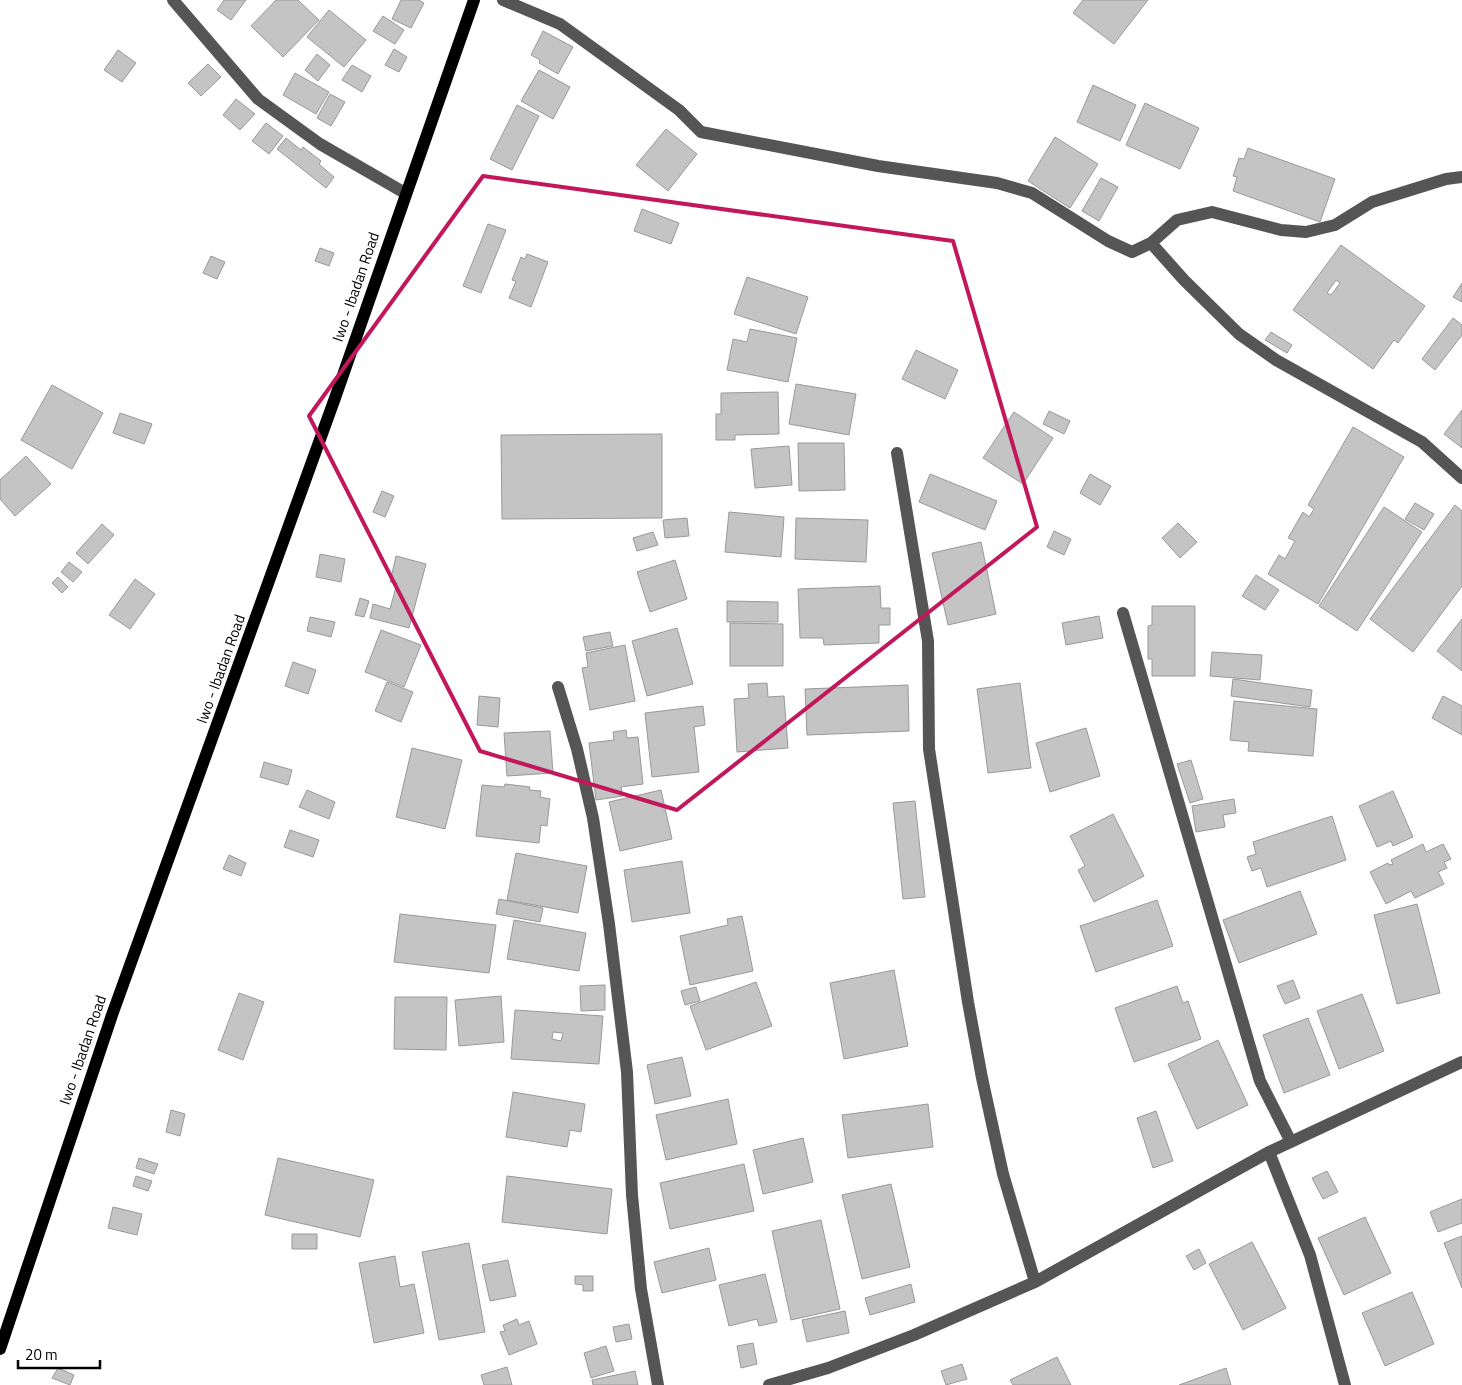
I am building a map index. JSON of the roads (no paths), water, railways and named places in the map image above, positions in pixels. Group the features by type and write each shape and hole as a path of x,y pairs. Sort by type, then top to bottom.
{"main road":[{"name":"Iwo - Ibadan Road","path":"0,1348 112,1015 315,454 474,0"}],"street":[{"path":"172,0 258,99 320,144 405,193"},
{"path":"503,0 560,24 678,110 701,132 878,166 997,183 1032,193 1108,241 1132,252 1151,243 1177,220 1212,212 1281,230 1306,232 1335,224 1372,202 1446,180 1462,178"},
{"path":"1151,243 1184,280 1238,334 1276,360 1422,442 1462,478"},
{"path":"897,453 928,642 930,749 968,1002 1003,1174 1035,1282"},
{"path":"1123,613 1260,1081 1291,1142"},
{"path":"558,687 577,749 593,818 609,924 627,1072 632,1194 641,1289 658,1385"},
{"path":"768,1385 828,1368 914,1335 1035,1282 1269,1152 1462,1062"},
{"path":"1269,1152 1310,1256 1345,1385"}]}
